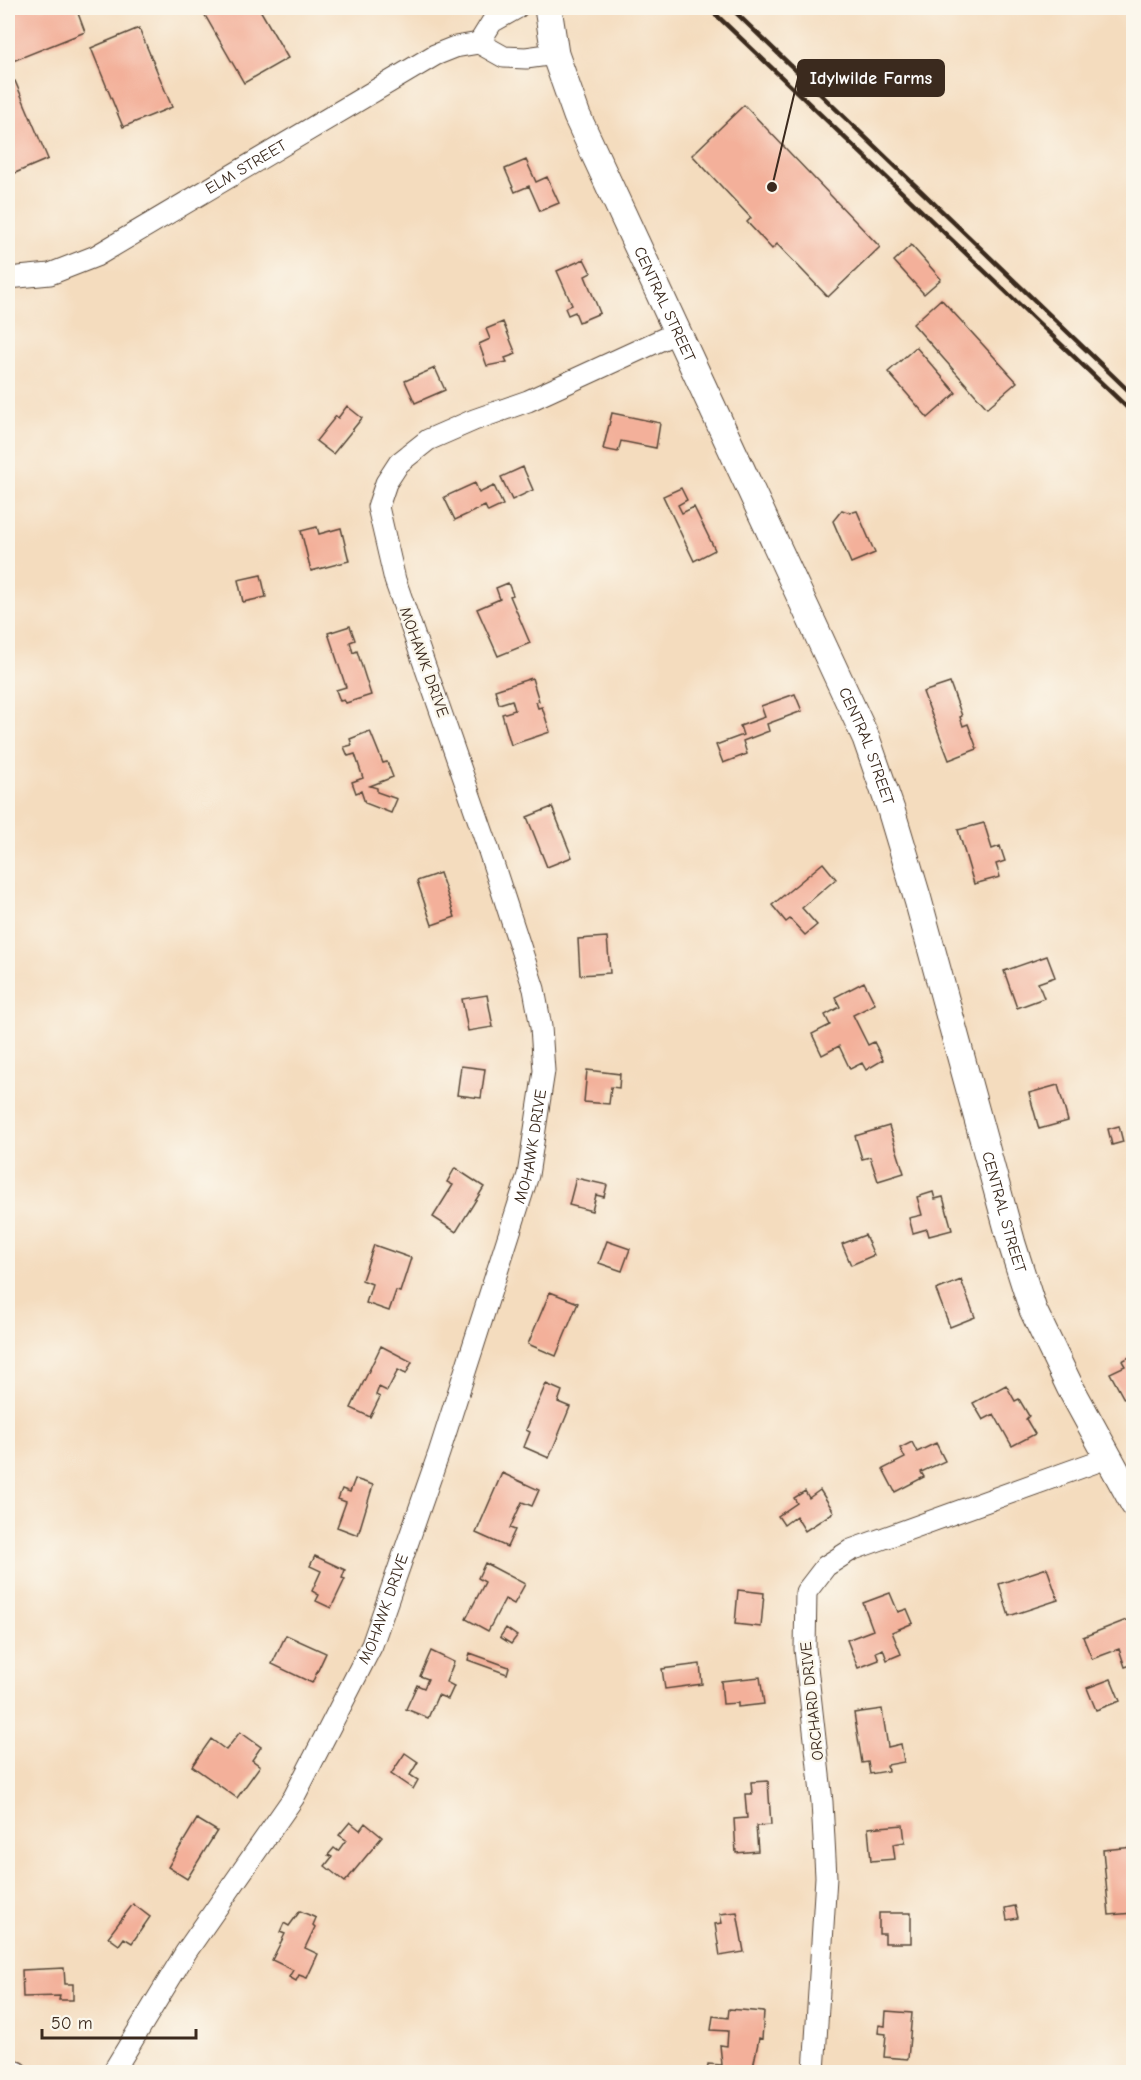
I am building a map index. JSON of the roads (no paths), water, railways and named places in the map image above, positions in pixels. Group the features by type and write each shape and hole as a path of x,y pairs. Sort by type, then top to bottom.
{"street":[{"path":"517,8 492,22 479,43 504,57 526,58 555,54"},
{"name":"CENTRAL STREET","path":"548,8 555,54 577,116 876,765 918,900 1012,1245 1033,1310 1107,1458 1134,1504"},
{"name":"ELM STREET","path":"8,278 50,274 96,256 426,60 455,47 479,43"},
{"name":"MOHAWK DRIVE","path":"113,2073 186,1952 294,1797 372,1644 439,1453 528,1175 544,1071 541,1027 534,989 474,806 395,580 378,507 386,483 399,463 428,440 474,420 528,401 678,332"},
{"name":"ORCHARD DRIVE","path":"814,2073 826,1877 822,1802 805,1649 806,1592 826,1566 850,1550 1107,1458"},
{"path":"8,2070 16,2073"}],"railway":[{"path":"709,8 1134,414"},
{"path":"731,8 1134,396"}],"place":[{"name":"Idylwilde Farms","path":"772,187"}]}
